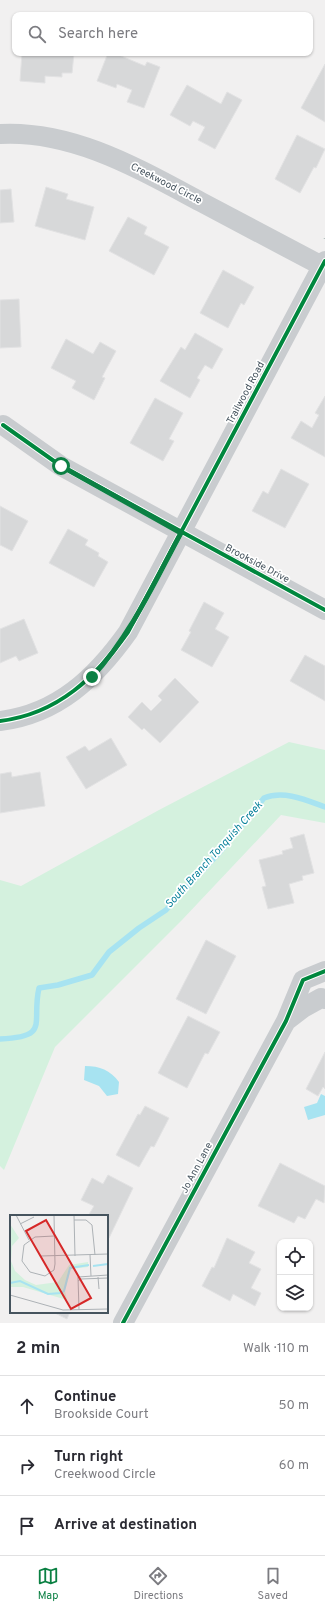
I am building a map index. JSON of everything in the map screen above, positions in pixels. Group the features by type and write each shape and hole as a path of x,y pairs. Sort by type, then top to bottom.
{"street":[{"name":"Creekwood Circle","path":"0,134 36,136 68,142 99,151 135,167 324,264"},
{"name":"Trailwood Road","path":"181,533 324,264"},
{"name":"Brookside Drive","path":"3,425 61,466 181,533 325,610"},
{"path":"0,721 39,711 67,696 92,677 110,657 128,632 181,533"},
{"name":"Jo Ann Lane","path":"123,1323 286,1021 303,980 325,971"},
{"path":"286,1021 303,1008 321,998 325,999"}],"green space":[{"path":"289,742 325,750 325,823 281,815 182,920 55,1047 4,1170 0,1166 0,880 21,886 159,810"}],"water":[{"path":"85,1066 100,1068 112,1074 119,1082 118,1094 107,1096 99,1086 84,1080"},
{"path":"321,1094 325,1096 325,1115 308,1120 304,1107 317,1103"}],"building":[{"path":"22,56 74,56 72,73 62,73 62,77 45,76 45,83 20,81"},
{"path":"107,56 121,56 145,66 147,62 160,67 144,108 127,102 132,90 117,84 116,88 97,81"},
{"path":"325,64 325,122 301,108"},
{"path":"187,85 221,104 227,92 242,100 215,149 198,140 205,127 193,121 190,126 170,115"},
{"path":"297,135 325,149 316,168 314,167 300,193 275,179"},
{"path":"46,187 68,194 66,199 94,207 85,240 35,226"},
{"path":"11,189 14,222 0,223 0,190"},
{"path":"128,217 147,227 144,234 169,247 154,275 109,251"},
{"path":"223,270 254,287 244,305 241,303 228,328 200,313"},
{"path":"19,299 21,347 0,348 0,300"},
{"path":"195,333 223,349 212,369 205,365 197,378 200,380 190,398 160,381 181,347 185,350"},
{"path":"66,339 93,354 100,342 116,351 102,377 105,378 94,400 72,388 76,381 51,368"},
{"path":"325,396 325,457 291,438 301,421 312,428 319,415 315,413"},
{"path":"155,398 183,413 169,439 174,441 163,461 130,443"},
{"path":"281,469 309,484 285,528 252,511 263,491 268,494"},
{"path":"0,506 28,521 12,551 0,545"},
{"path":"68,529 88,540 85,545 99,553 98,556 108,562 94,587 49,563"},
{"path":"204,602 224,613 215,629 229,637 212,667 181,650 191,632 189,631"},
{"path":"24,619 38,653 19,661 16,656 0,663 0,629"},
{"path":"305,655 325,666 325,701 290,681"},
{"path":"175,678 199,702 160,743 144,728 142,730 128,717 142,702 151,711 162,700 158,696"},
{"path":"111,738 127,765 86,789 66,757 85,746 89,751"},
{"path":"11,772 12,777 40,772 45,806 0,813 0,774"},
{"path":"304,834 314,873 302,876 303,880 289,884 294,903 268,909 262,887 266,886 259,860 283,854 282,851 293,848 290,838"},
{"path":"206,940 236,956 206,1014 176,999"},
{"path":"188,1016 220,1032 208,1054 205,1053 187,1088 158,1073"},
{"path":"325,1052 325,1089 323,1087 318,1096 306,1089"},
{"path":"145,1106 169,1118 154,1147 151,1146 139,1167 116,1155 138,1114 140,1115"},
{"path":"280,1163 325,1186 324,1203 316,1199 305,1219 298,1216 294,1223 258,1206"},
{"path":"108,1175 133,1188 109,1238 108,1215 89,1215 94,1206 81,1200 92,1178 103,1184"},
{"path":"227,1238 255,1252 249,1263 261,1269 251,1288 261,1293 255,1306 233,1294 230,1301 202,1286 212,1267 214,1268"},
{"path":"55,1313 70,1313 67,1319"}],"waterway":[{"name":"South Branch Tonquish Creek","path":"0,1039 16,1038 33,1031 36,1026 37,1019 37,1000 39,988 58,985 92,975 109,952 139,928 166,910 219,853 264,798 287,795 325,807"}],"cycle path":[{"path":"0,721 21,717 40,710 58,702 74,691 103,664 128,632 325,261"},
{"path":"3,425 61,466 325,610"},
{"path":"123,1323 286,1021 303,980 325,971"}],"route":[{"path":"61,466 181,533 128,632 110,657 92,677"}]}
